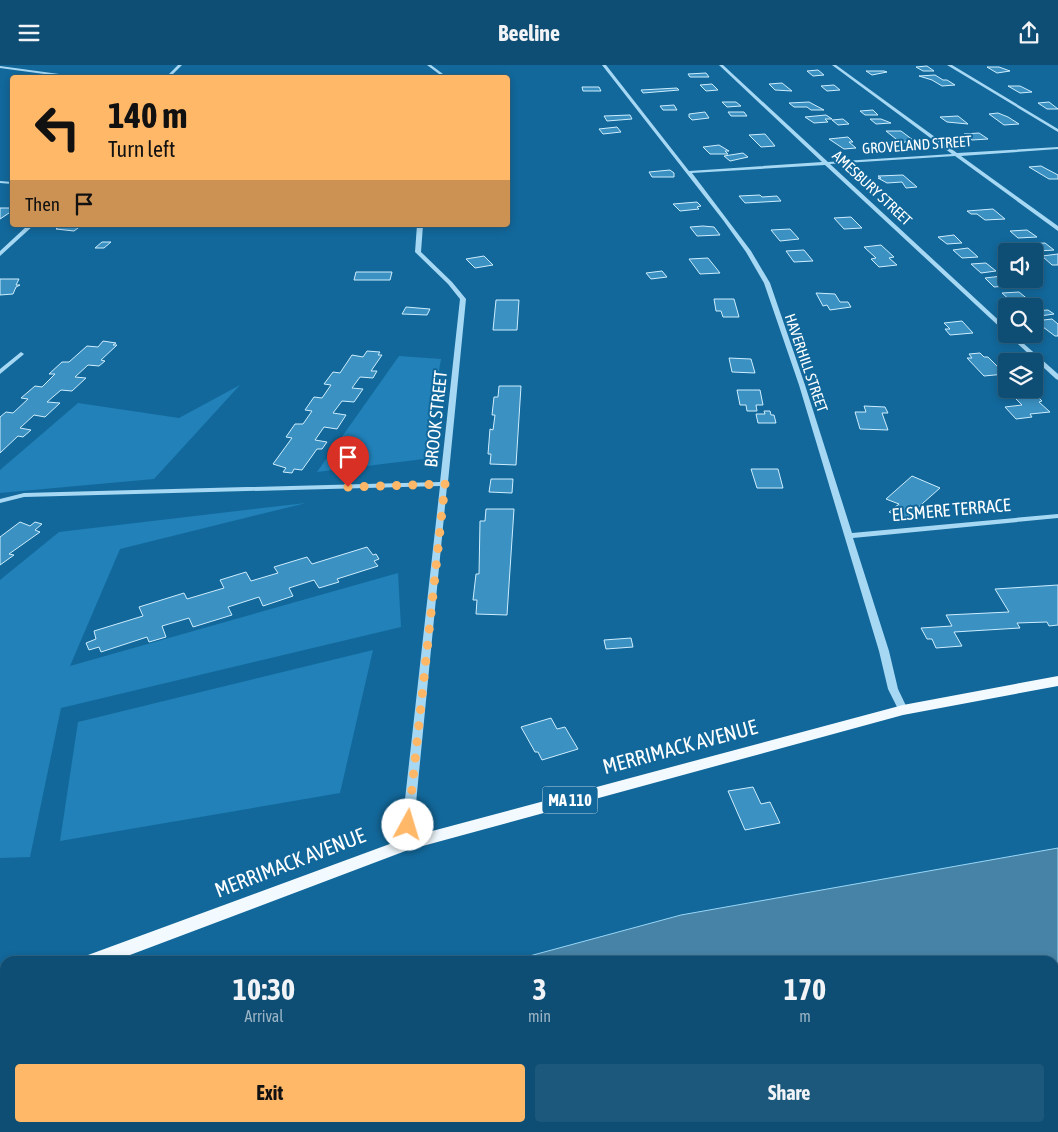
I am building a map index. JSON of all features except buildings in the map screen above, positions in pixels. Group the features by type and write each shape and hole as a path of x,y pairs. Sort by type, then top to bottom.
{"main road":[{"name":"MERRIMACK AVENUE","path":"107,956 406,844 903,710 1058,681"}],"street":[{"path":"170,75 180,65"},
{"path":"429,65 442,75"},
{"name":"HAVERHILL STREET","path":"604,65 689,172 749,252 767,283 802,385 884,651 893,689 903,710"},
{"name":"AMESBURY STREET","path":"721,65 998,323"},
{"path":"834,65 1058,229"},
{"path":"949,65 1058,131"},
{"path":"0,67 59,75"},
{"name":"GROVELAND STREET","path":"689,172 1058,148"},
{"path":"0,254 29,227"},
{"name":"BROOK STREET","path":"406,844 463,299 450,283 418,253 420,227"},
{"path":"1020,343 1058,378"},
{"path":"0,372 21,354"},
{"path":"0,501 24,495 445,484"},
{"name":"ELSMERE TERRACE","path":"848,536 1058,516"}],"shaded area":[{"path":"399,356 441,359 424,459 317,472"},
{"path":"240,385 154,479 0,493 0,470 78,403 179,418"},
{"path":"306,503 120,549 70,666 398,573 401,627 61,708 30,857 0,858 0,580 59,532"},
{"path":"373,650 340,793 60,841 78,722"},
{"path":"1058,848 1058,956 529,956 681,915"}],"route":[{"path":"348,487 445,484 408,825"}]}
